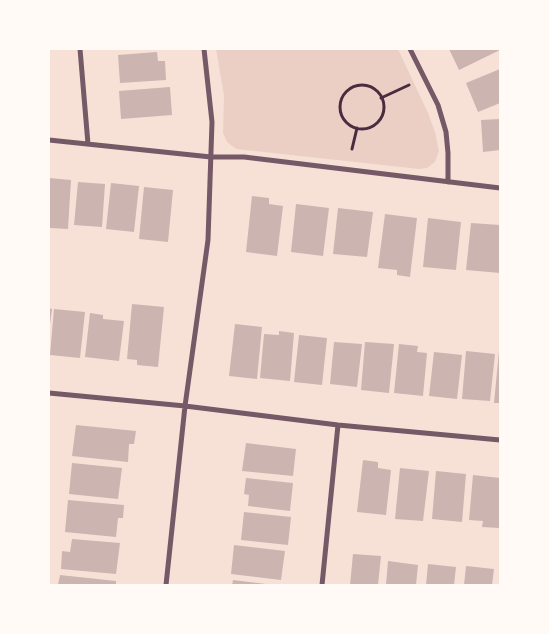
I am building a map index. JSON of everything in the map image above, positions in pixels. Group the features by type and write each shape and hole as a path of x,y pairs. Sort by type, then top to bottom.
{"street":[{"path":"80,49 88,144"},
{"path":"166,585 184,406 208,240 212,122 204,49"},
{"path":"410,49 438,105 446,132 448,182"},
{"path":"49,140 211,157 244,158 500,188"},
{"path":"49,393 184,406 338,425 500,440"},
{"path":"322,585 338,425"}],"path":[{"path":"359,85 367,86 374,89 381,98 384,107 379,120 368,128 357,128 348,124 343,119 340,112 342,98 352,87 359,85"},
{"path":"381,98 409,85"},
{"path":"352,149 357,128"}],"shaded area":[{"path":"216,49 398,49 435,132 439,151 435,162 427,168 419,169 236,149 227,142 223,133 224,96"}],"building":[{"path":"449,49 500,49 500,50 459,70"},
{"path":"157,52 158,61 165,61 166,80 120,83 118,55"},
{"path":"500,69 500,103 478,112 466,83"},
{"path":"170,87 172,115 121,119 119,91"},
{"path":"500,119 500,150 483,152 481,120"},
{"path":"49,178 71,180 68,229 50,228"},
{"path":"78,182 105,184 102,227 74,225"},
{"path":"111,183 139,186 134,232 106,229"},
{"path":"144,187 173,190 168,242 139,239"},
{"path":"252,196 269,198 269,204 283,206 277,256 246,252"},
{"path":"296,204 329,208 323,256 291,252"},
{"path":"338,208 373,212 367,257 333,254"},
{"path":"385,214 417,218 410,277 397,275 397,270 378,268"},
{"path":"428,218 461,222 456,270 423,267"},
{"path":"471,223 500,225 500,273 466,270"},
{"path":"132,304 164,307 158,367 137,365 137,360 127,359"},
{"path":"49,308 52,309 50,324 49,324"},
{"path":"54,309 85,312 80,358 50,355"},
{"path":"90,313 103,315 103,319 124,321 119,361 85,357"},
{"path":"235,324 262,327 257,379 229,376"},
{"path":"279,331 294,333 290,381 260,378 264,334 279,335"},
{"path":"299,335 327,338 322,385 294,382"},
{"path":"334,342 362,344 357,387 330,384"},
{"path":"365,342 394,344 389,393 361,390"},
{"path":"399,344 418,346 417,352 427,353 423,396 394,393"},
{"path":"466,351 495,354 490,401 462,399"},
{"path":"499,351 500,403 494,403"},
{"path":"434,352 462,355 457,399 429,396"},
{"path":"76,425 136,431 134,444 129,444 128,462 72,456"},
{"path":"246,443 296,449 293,476 242,471"},
{"path":"363,460 378,462 378,468 391,470 386,515 357,512"},
{"path":"72,463 122,468 118,499 69,494"},
{"path":"400,468 429,471 423,521 395,519"},
{"path":"436,471 466,474 462,522 432,519"},
{"path":"473,475 500,478 499,528 482,527 483,521 469,520"},
{"path":"246,478 293,483 290,511 248,506 249,495 244,494"},
{"path":"68,500 124,505 123,518 118,518 116,537 65,532"},
{"path":"244,512 291,517 288,545 241,540"},
{"path":"72,539 120,543 116,574 61,569 62,551 70,552"},
{"path":"234,545 285,551 281,580 231,574"},
{"path":"353,554 381,556 378,585 350,585"},
{"path":"388,561 418,565 416,585 386,585"},
{"path":"428,564 456,567 454,585 426,585"},
{"path":"466,566 494,569 492,585 464,585"},
{"path":"60,575 116,581 116,585 58,585"},
{"path":"233,580 266,584 266,585 232,585"}]}
